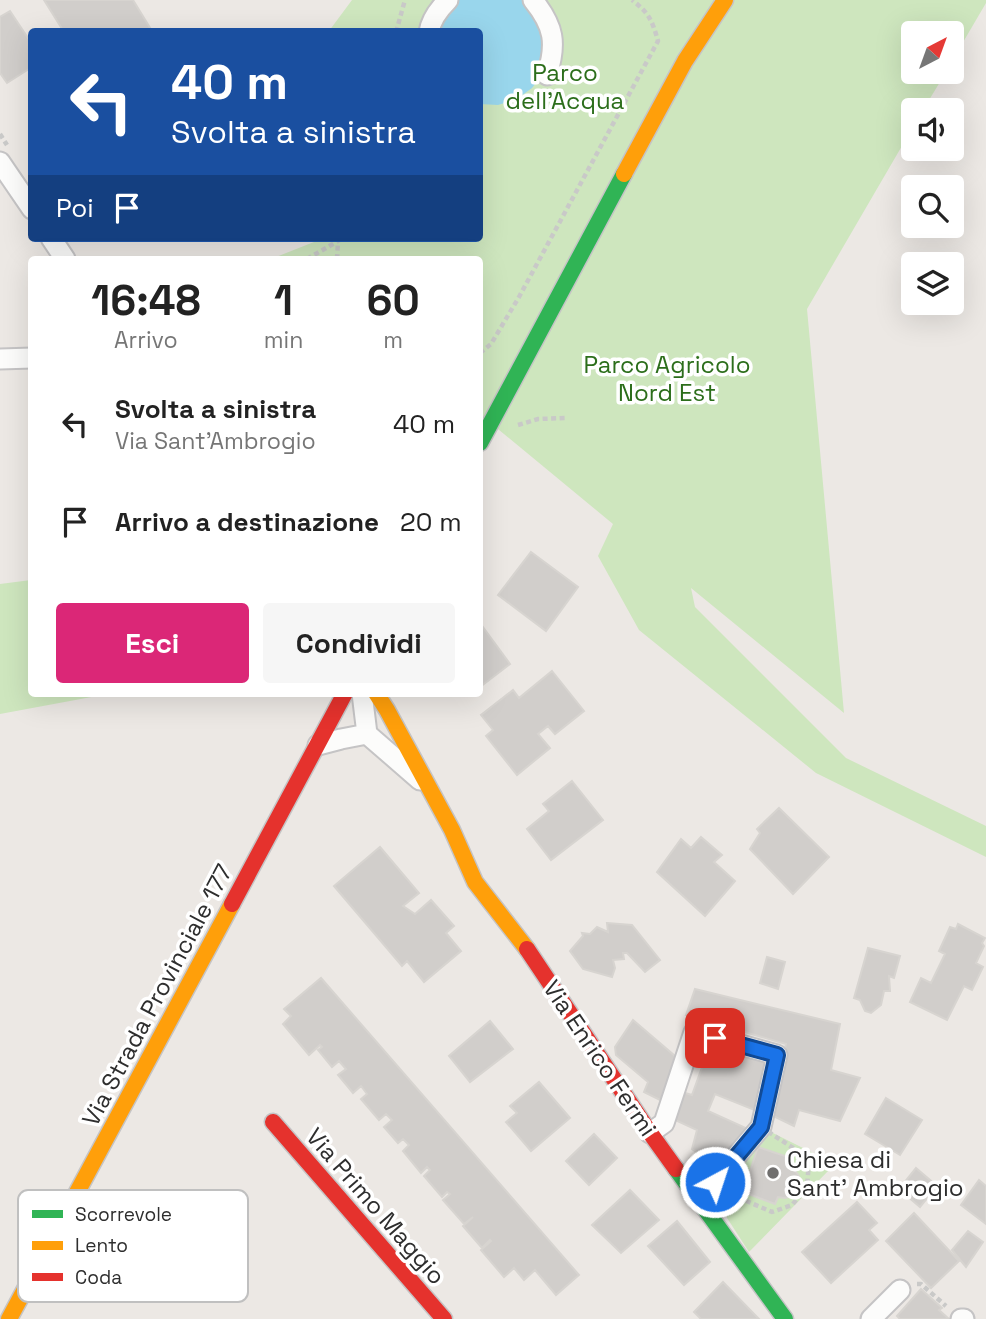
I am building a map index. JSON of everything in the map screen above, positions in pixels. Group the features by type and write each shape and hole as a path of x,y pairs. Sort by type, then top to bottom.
{"main road":[{"path":"483,435 685,61 725,0"},
{"name":"Via Strada Provinciale 177","path":"78,1190 343,697"},
{"name":"Via Enrico Fermi","path":"387,701 475,882 526,947 650,1133 785,1319"},
{"name":"Via Primo Maggio","path":"273,1122 444,1319"},
{"name":"Via Strada Provinciale 177","path":"9,1319 18,1302"}],"street":[{"path":"431,28 439,9 447,0"},
{"path":"533,0 545,15 552,34 553,55 547,75"},
{"path":"0,162 28,203"},
{"path":"0,359 28,358"},
{"path":"331,697 318,745 367,734 362,697"},
{"name":"Via Enrico Fermi","path":"367,734 429,788"},
{"path":"650,1133 664,1123 694,1032 777,1055 761,1127 699,1200"},
{"path":"871,1319 900,1290"}],"path":[{"path":"397,28 405,0"},
{"path":"483,351 491,344 519,297 658,41 653,22 632,0"},
{"path":"312,256 334,242"},
{"path":"483,440 537,419 565,418"},
{"path":"761,1127 808,1161 807,1187 792,1205 772,1212 742,1199 733,1190 743,1161 761,1127"},
{"path":"900,1290 913,1284 921,1284 960,1317"}],"green space":[{"name":"Parco Agricolo Nord Est","path":"352,0 986,0 964,41 964,21 901,21 901,84 939,84 930,98 901,98 901,148 807,309 844,713 691,588 695,607 846,758 986,826 986,857 816,773 639,630 598,556 613,524 483,417 483,256 279,256 314,242 483,242 483,28 331,28"},
{"path":"28,580 28,697 91,697 0,714 0,584"},
{"path":"765,1129 833,1163 749,1252 711,1193"}],"water":[{"path":"454,0 527,0 549,35 544,72 532,88 517,99 498,105 483,104 483,28 436,28"}],"building":[{"path":"44,0 133,0 150,28 62,28"},
{"path":"10,11 28,38 28,70 7,83 0,73 0,17"},
{"path":"531,552 578,587 546,631 498,595"},
{"path":"483,627 510,664 483,685"},
{"path":"552,671 584,711 555,734 548,726 538,734 550,748 517,775 486,736 493,730 481,715 513,690 519,698"},
{"path":"572,781 603,820 551,860 527,829 549,811 543,804"},
{"path":"779,808 829,857 793,894 750,849 760,833 757,829"},
{"path":"701,837 722,855 714,862 735,881 705,916 657,872 681,839 691,848"},
{"path":"380,847 419,893 403,906 415,914 431,900 454,926 446,933 461,951 424,982 407,961 402,966 334,886"},
{"path":"607,923 632,925 660,960 645,972 627,953 623,953 624,959 613,960 615,968 612,977 583,969 570,951 583,936 582,933 590,934 597,927 608,932"},
{"path":"958,924 985,938 976,963 983,967 972,990 964,986 947,1020 910,1002 921,978 931,983 945,954 939,951 950,927 956,929"},
{"path":"868,948 900,956 894,978 889,976 890,991 884,991 881,1005 871,1013 865,1011 860,1000 854,998"},
{"path":"767,957 785,962 778,989 760,983"},
{"path":"321,978 579,1275 556,1295 535,1270 524,1280 514,1268 504,1277 481,1250 491,1241 482,1248 463,1226 473,1217 464,1224 443,1200 450,1194 447,1192 442,1197 424,1176 430,1170 427,1167 421,1173 403,1151 409,1145 403,1139 398,1143 384,1127 392,1120 386,1114 379,1120 361,1099 367,1094 361,1086 353,1093 338,1075 346,1069 339,1061 332,1067 318,1050 322,1047 320,1045 309,1055 283,1024 291,1016 284,1009"},
{"path":"695,989 840,1024 831,1070 860,1078 840,1121 799,1110 794,1126 769,1114 786,1044 686,1015"},
{"path":"633,1020 675,1056 671,1093 663,1093 662,1101 644,1092 648,1082 616,1055 615,1047"},
{"path":"490,1021 513,1049 470,1082 449,1056"},
{"path":"710,1045 773,1061 757,1111 715,1094 708,1111 748,1129 714,1165 692,1149 697,1130 673,1119 682,1092 692,1095"},
{"path":"539,1082 570,1118 531,1151 506,1122 517,1113 510,1106"},
{"path":"886,1098 922,1120 900,1155 865,1134"},
{"path":"594,1134 617,1158 589,1185 566,1161"},
{"name":"Chiesa di Sant' Ambrogio","path":"758,1147 791,1158 788,1166 799,1176 798,1189 792,1196 778,1197 775,1204 743,1192"},
{"path":"916,1168 937,1186 920,1207 899,1189"},
{"path":"979,1180 986,1186 986,1224 961,1205"},
{"path":"630,1190 659,1220 621,1253 592,1225"},
{"path":"857,1202 877,1223 869,1230 878,1240 831,1283 802,1252"},
{"path":"914,1213 959,1261 931,1288 886,1241"},
{"path":"677,1221 710,1262 684,1285 648,1246"},
{"path":"968,1231 983,1242 966,1267 952,1250"},
{"path":"723,1282 759,1319 701,1319 694,1312"},
{"path":"921,1289 942,1308 939,1310 949,1319 900,1319 897,1316"}],"traffic: fast":[{"path":"483,437 624,174"},
{"path":"676,1169 785,1319"}],"traffic: slow":[{"path":"624,174 685,61 725,0"},
{"path":"379,697 452,830 475,882 527,949"},
{"path":"78,1190 232,904"},
{"path":"9,1319 18,1302"}],"traffic: jam":[{"path":"232,904 343,697"},
{"path":"527,949 676,1169"},
{"path":"273,1122 444,1319"}],"place":[{"name":"Chiesa di Sant' Ambrogio","path":"773,1173"}],"route":[{"path":"715,1038 777,1055 761,1127 715,1182"}],"park label":[{"name":"Parco dell'Acqua","path":"565,86"}]}
